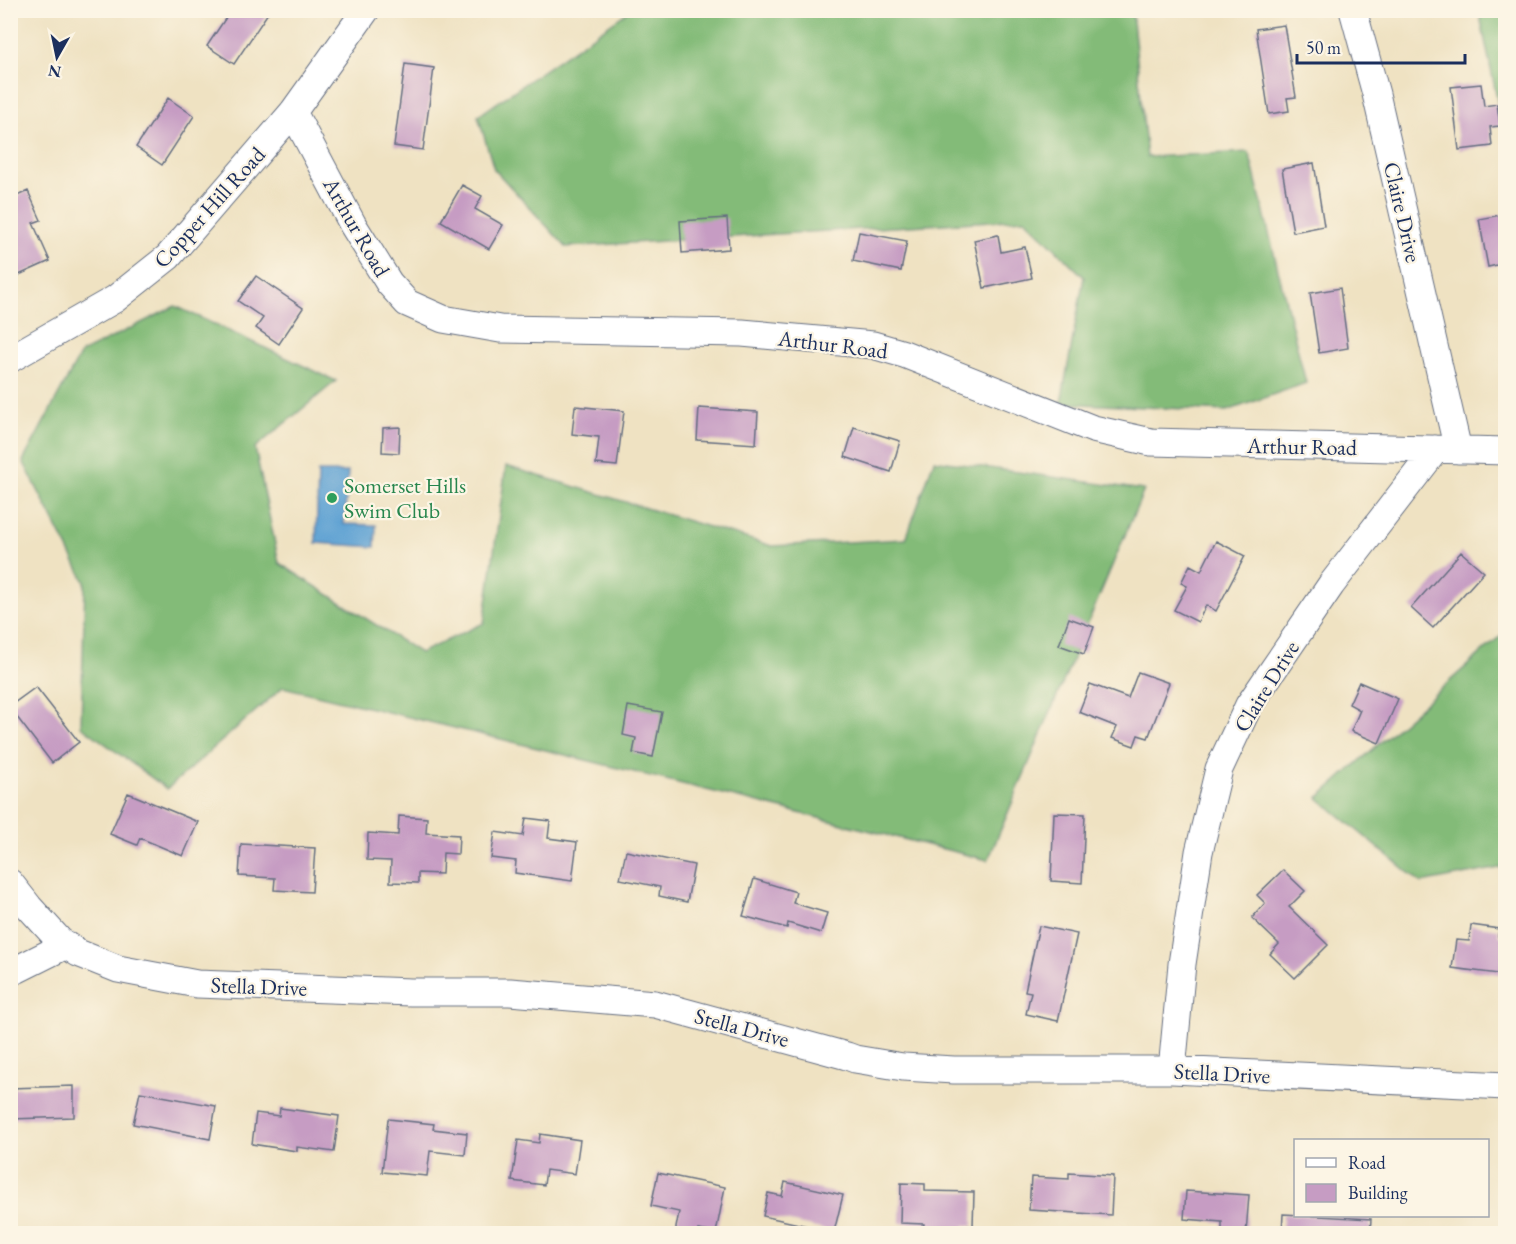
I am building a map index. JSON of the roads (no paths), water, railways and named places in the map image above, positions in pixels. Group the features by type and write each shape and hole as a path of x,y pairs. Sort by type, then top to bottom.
{"street":[{"name":"Copper Hill Road","path":"10,359 115,299 168,257 293,112 366,10"},
{"name":"Claire Drive","path":"1172,1070 1182,964 1197,863 1220,769 1249,705 1331,585 1447,449 1376,94 1353,10"},
{"name":"Arthur Road","path":"293,112 353,225 389,283 407,303 442,320 500,329 741,333 873,345 904,354 1092,429 1151,442 1506,451"},
{"name":"Stella Drive","path":"10,884 60,941 78,953 118,969 197,984 411,992 510,992 655,1004 855,1059 903,1067 954,1070 1172,1070 1506,1086"},
{"path":"10,971 66,945"}],"water":[{"name":"Somerset Hills Swim Club","path":"318,472 348,472 344,524 376,525 375,547 316,543"}],"place":[{"name":"Somerset Hills Swim Club","path":"332,498"}]}
